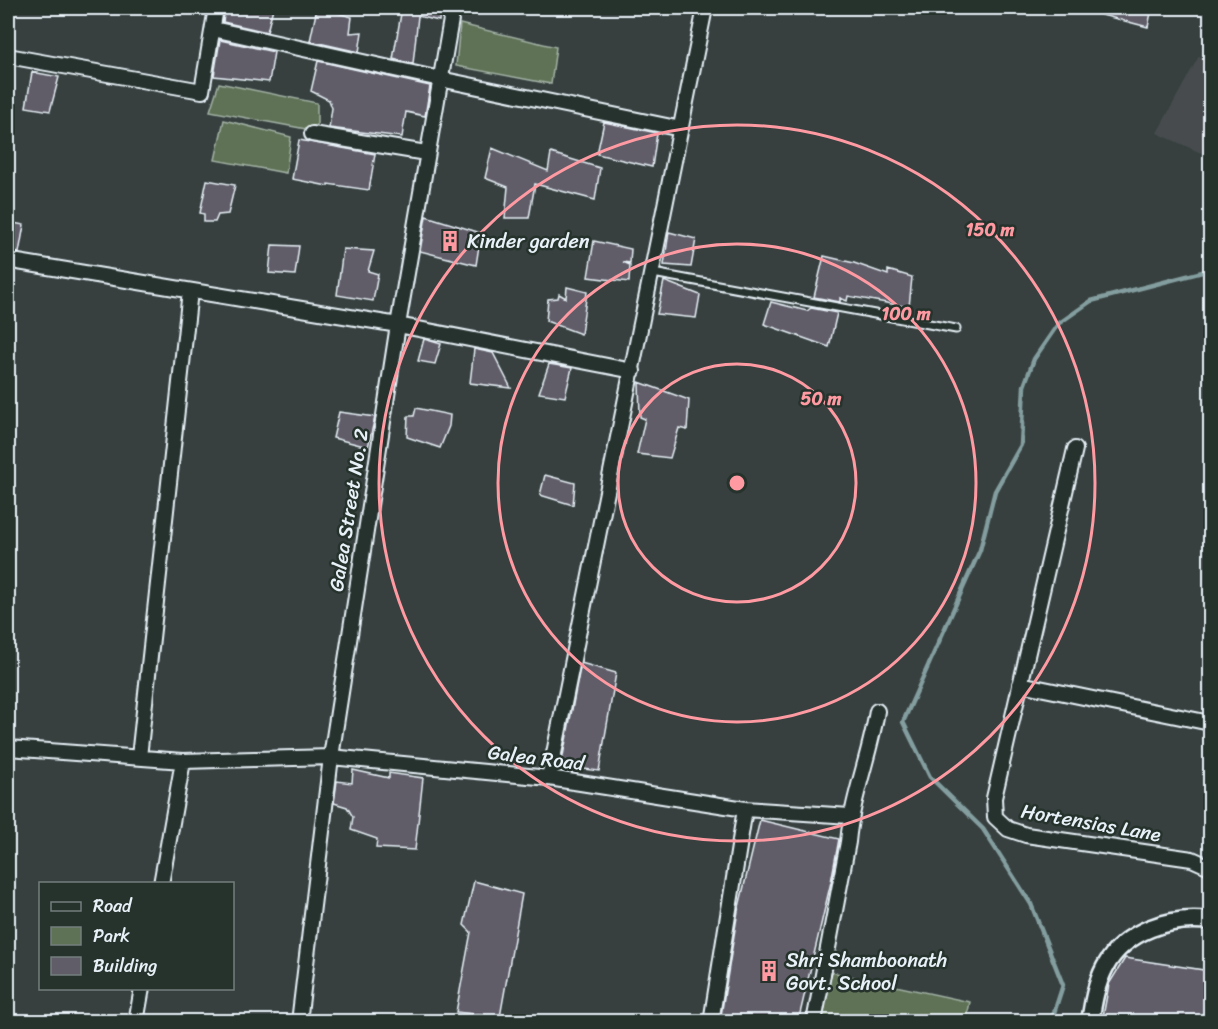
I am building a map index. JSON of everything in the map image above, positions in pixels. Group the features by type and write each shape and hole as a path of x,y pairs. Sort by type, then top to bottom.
{"street":[{"path":"8,56 202,91 216,8"},
{"name":"Galea Street No. 2","path":"299,1022 331,758 398,325 426,153 453,8"},
{"path":"549,778 705,8"},
{"path":"213,29 681,129"},
{"path":"312,134 426,153"},
{"path":"18,262 398,325 633,371"},
{"path":"139,757 190,291"},
{"name":"Hortensias Lane","path":"1075,449 994,798 995,817 1008,829 1026,835 1192,859 1210,867"},
{"path":"1020,684 1210,723"},
{"path":"814,1022 848,842 850,816 872,742 877,711"},
{"name":"Galea Road","path":"8,748 183,760 331,758 549,778 745,809 850,816"},
{"path":"161,882 183,760"},
{"path":"711,1022 745,809"},
{"path":"1090,1022 1095,992 1105,966 1121,947 1141,933 1166,921 1210,921"},
{"path":"136,1022 142,990"}],"lane":[{"path":"652,273 956,329"}],"shaded area":[{"path":"1199,56 1210,61 1210,157 1157,133"}],"green space":[{"path":"460,24 556,47 551,84 456,66"},
{"path":"219,83 317,103 317,131 210,111"},
{"path":"224,120 291,137 286,173 215,160"},
{"path":"831,972 970,1002 966,1021 820,1022"}],"building":[{"path":"225,8 273,8 267,32 223,22"},
{"path":"317,8 328,8 352,17 350,33 362,32 359,52 310,41"},
{"path":"402,8 440,8 439,21 418,16 413,64 393,59"},
{"path":"1090,8 1152,8 1148,27 1090,12"},
{"path":"220,40 274,52 269,82 214,76"},
{"path":"318,61 430,86 425,116 406,112 402,137 329,128 332,108 329,100 311,91"},
{"path":"32,72 59,77 50,111 26,107"},
{"path":"604,122 657,133 652,167 597,154"},
{"path":"299,140 375,154 369,190 328,184 328,186 292,179"},
{"path":"492,148 548,171 551,153 600,168 595,200 535,184 529,218 505,218 508,187 485,178"},
{"path":"207,180 235,185 228,214 218,215 215,222 204,222 204,214 200,213"},
{"name":"Kinder garden","path":"426,216 481,233 476,265 420,251"},
{"path":"8,222 24,225 19,253 8,251"},
{"path":"669,232 696,239 691,267 664,265"},
{"path":"594,241 631,249 630,263 623,262 630,265 629,282 588,277"},
{"path":"272,245 299,246 295,275 269,273"},
{"path":"343,249 374,251 368,271 378,274 373,301 337,295"},
{"path":"824,256 854,263 888,275 888,270 912,277 909,307 848,296 847,301 840,298 840,302 814,297"},
{"path":"664,281 700,295 696,318 657,314"},
{"path":"567,287 587,292 581,334 546,321 548,299 558,298 559,294 566,298"},
{"path":"771,302 807,311 811,308 837,313 829,347 764,324"},
{"path":"424,339 441,344 435,364 418,361"},
{"path":"474,349 493,353 511,388 470,383"},
{"path":"549,364 572,368 565,397 539,393"},
{"path":"639,382 689,400 687,430 679,428 670,458 637,454 645,419 640,417"},
{"path":"416,408 450,415 449,426 440,448 407,437 408,416 414,416"},
{"path":"339,412 375,417 368,447 333,438"},
{"path":"545,475 575,483 573,505 540,495"},
{"path":"581,663 616,673 599,771 561,766"},
{"path":"353,770 389,778 389,773 423,778 415,850 376,848 377,839 351,830 353,817 347,807 334,803 337,781 352,783"},
{"name":"Shri Shamboonath Govt. School","path":"760,820 839,839 831,882 798,1022 720,1022 738,911"},
{"path":"474,881 522,894 500,1017 456,1012 471,932 464,925"},
{"path":"1125,958 1210,971 1210,1022 1102,1022 1109,984"}],"waterway":[{"path":"1051,1022 1063,985 1031,904 983,829 930,777 903,722 980,550 995,491 1021,445 1024,386 1034,359 1058,324 1091,301 1210,270"}],"place":[{"name":"Kinder garden","path":"450,241"},
{"name":"Shri Shamboonath Govt. School","path":"769,971"}]}
